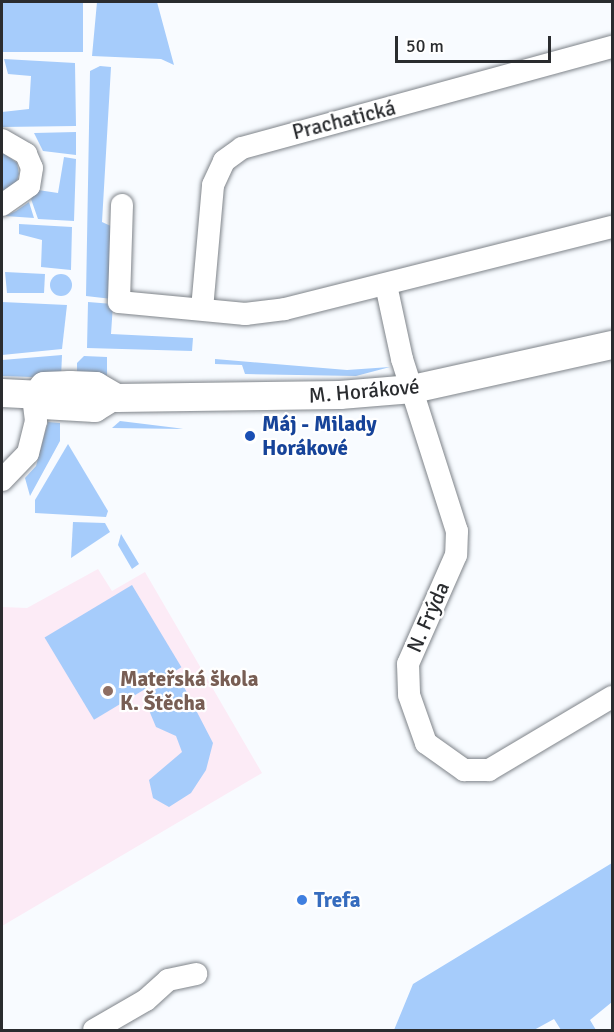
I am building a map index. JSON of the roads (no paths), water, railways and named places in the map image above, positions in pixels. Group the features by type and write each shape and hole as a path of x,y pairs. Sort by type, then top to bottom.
{"street":[{"name":"Prachatická","path":"202,309 213,185 224,161 242,148 612,47"},
{"path":"2,140 26,154 32,168 29,186 2,205"},
{"path":"122,205 119,302 245,314 285,309 612,227"},
{"path":"386,285 413,389"},
{"name":"M. Horákové","path":"2,393 35,395 44,386 96,386 111,398 252,398 413,389 612,345"},
{"name":"N. Frýda","path":"413,389 457,531 456,555 408,664 409,695 426,743 464,770 489,770 612,697"},
{"path":"2,480 28,453 36,421 35,395"},
{"path":"94,1030 146,1000 168,980 196,974"}],"place":[{"name":"Máj - Milady Horákové","path":"250,436"},
{"name":"Mateřská škola K. Štěcha","path":"108,691"},
{"name":"Trefa","path":"302,900"}]}
